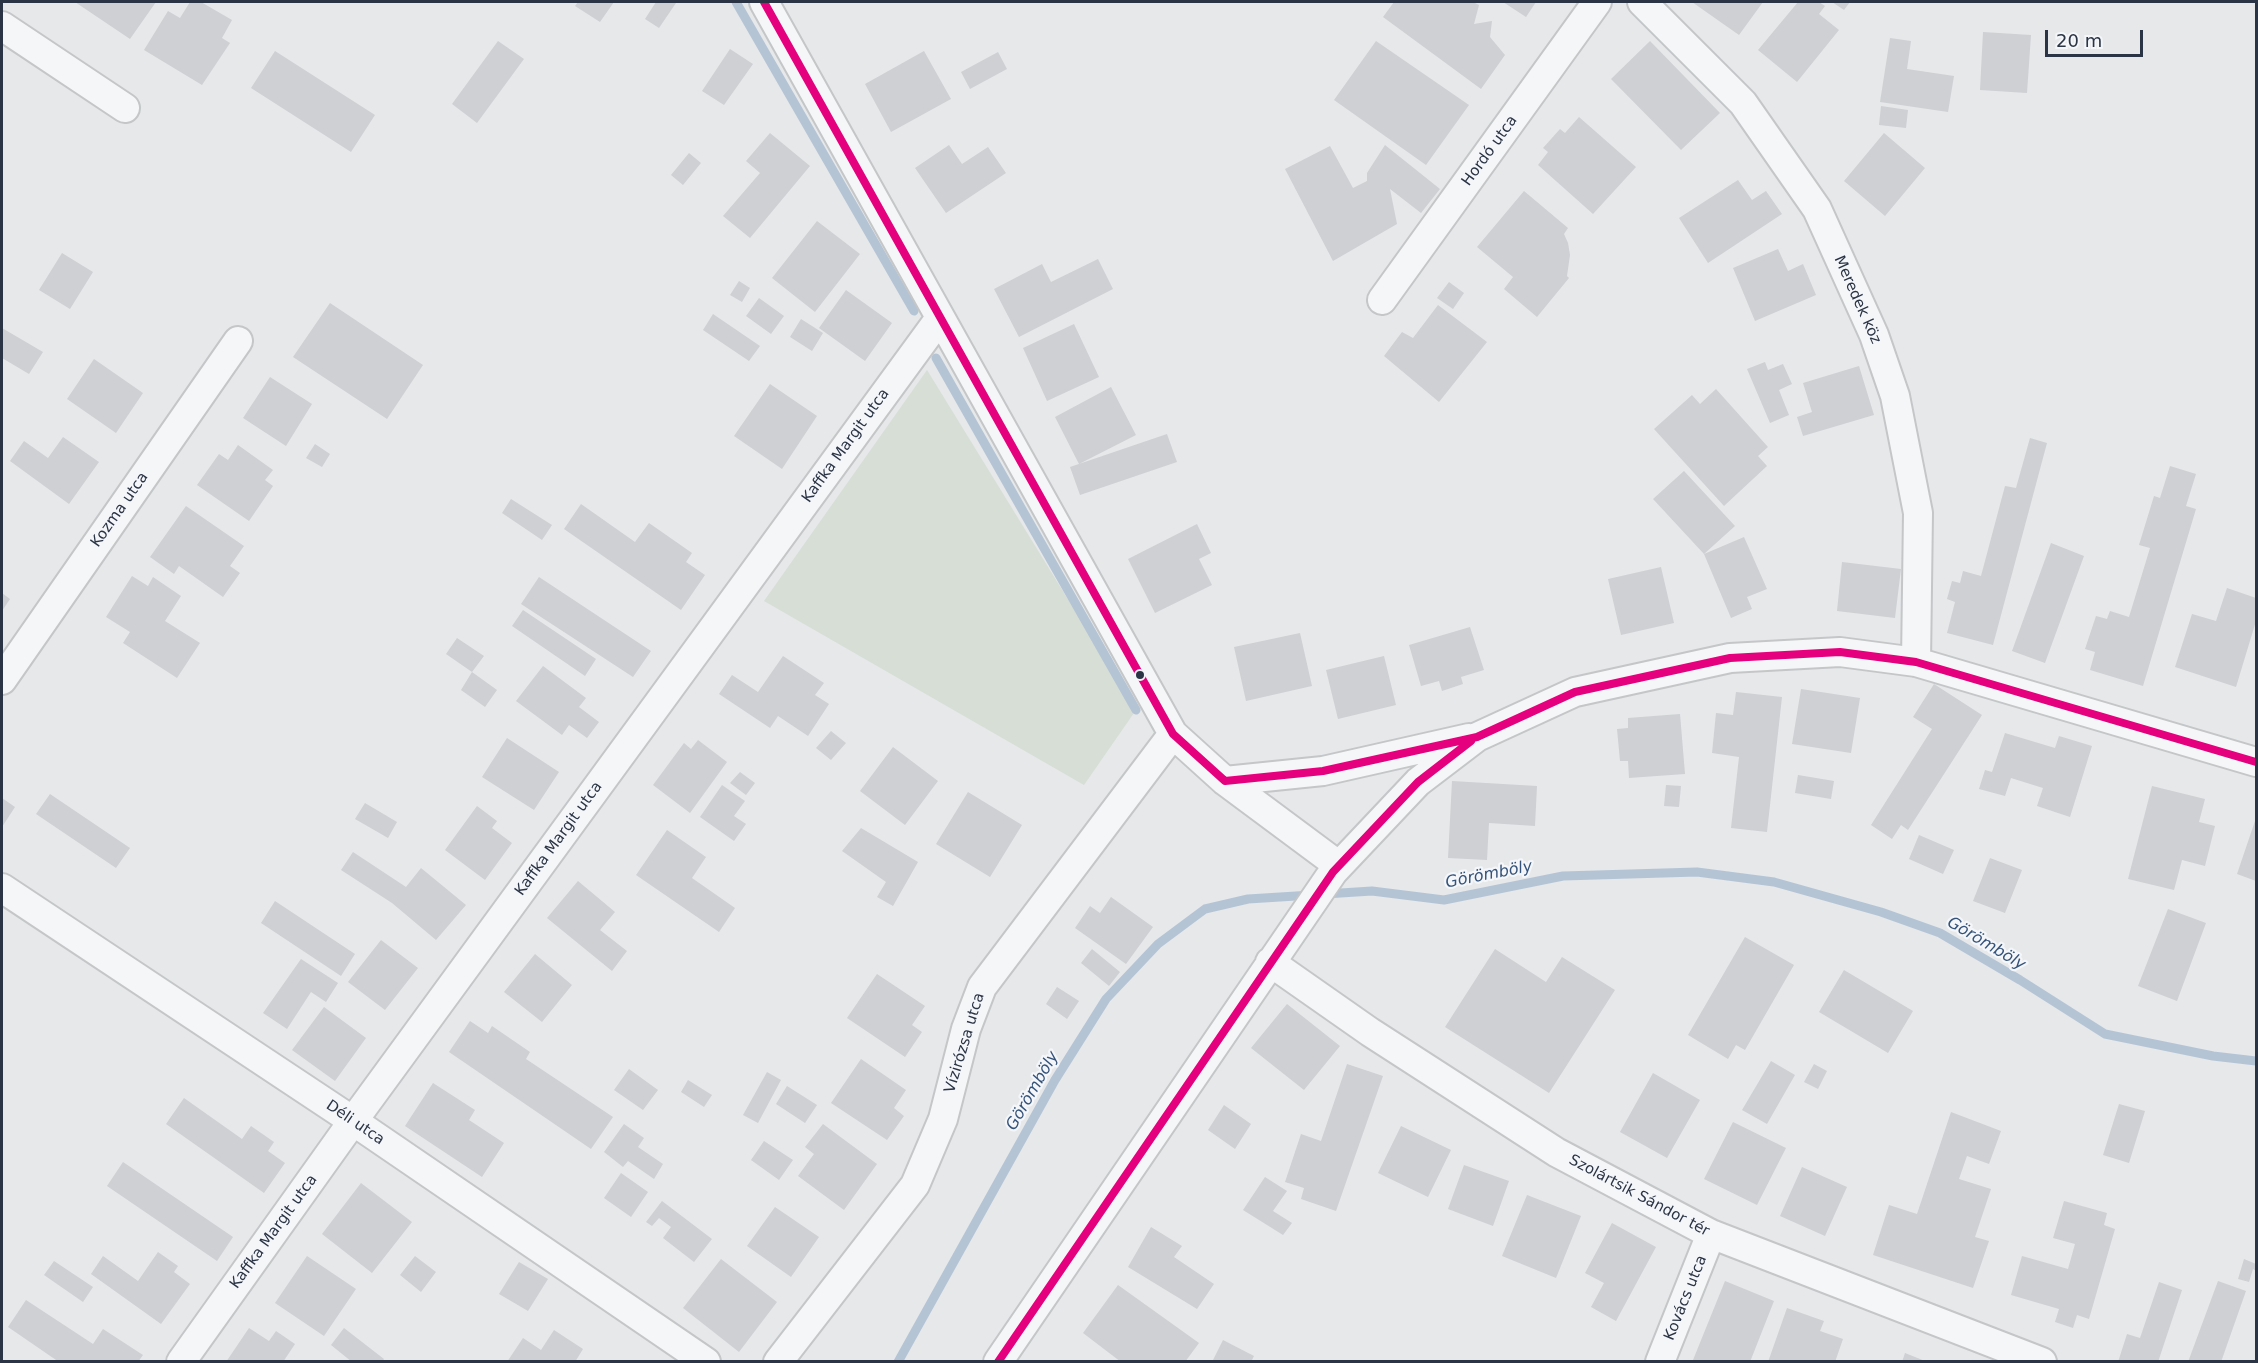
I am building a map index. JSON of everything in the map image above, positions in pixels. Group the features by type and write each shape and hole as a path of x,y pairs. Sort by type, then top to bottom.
{"street":[{"path":"764,2 1173,734 1225,781 1336,869"},
{"name":"Hordó utca","path":"1382,300 1597,2"},
{"name":"Meredek köz","path":"1642,2 1743,103 1817,209 1874,335 1895,396 1918,513 1916,662"},
{"path":"2,26 125,108"},
{"name":"Kaffka Margit utca","path":"181,1362 353,1121 940,318"},
{"name":"Kozma utca","path":"2,680 238,341"},
{"path":"1225,781 1323,771 1477,737 1575,692 1730,658 1840,652 1916,662 2256,762"},
{"name":"Vízirózsa utca","path":"778,1362 915,1185 944,1119 966,1029 982,987 1173,734"},
{"path":"998,1362 1270,962 1336,869 1418,782 1477,737"},
{"name":"Déli utca","path":"2,888 353,1121 706,1362"},
{"name":"Szolártsik Sándor tér","path":"1270,962 1370,1032 1557,1152 1711,1234 2043,1362"},
{"name":"Kovács utca","path":"1660,1362 1711,1234"}],"shaded area":[{"path":"927,370 1136,710 1084,785 764,601"}],"building":[{"path":"75,2 156,2 130,39"},
{"path":"190,2 201,2 232,20 222,38 230,43 202,85 144,50 168,11 180,18"},
{"path":"578,2 614,2 600,22 575,6"},
{"path":"656,2 676,3 659,28 645,19"},
{"path":"1394,2 1473,2 1479,5 1474,24 1492,21 1490,37 1505,55 1481,89 1383,17"},
{"path":"1503,2 1536,2 1526,17"},
{"path":"1692,2 1763,2 1739,35"},
{"path":"1798,2 1819,2 1825,6 1819,14 1839,30 1797,82 1758,50"},
{"path":"1832,2 1850,2 1844,10"},
{"path":"1983,32 2031,35 2027,93 1980,90"},
{"path":"1890,38 1911,41 1907,69 1954,76 1948,112 1880,102"},
{"path":"498,41 524,59 477,123 452,104"},
{"path":"1376,41 1469,105 1426,165 1334,100"},
{"path":"1650,41 1720,113 1681,150 1611,79"},
{"path":"730,49 753,64 724,105 702,91"},
{"path":"275,51 375,115 351,152 251,88"},
{"path":"924,51 951,99 891,132 865,84"},
{"path":"998,52 1007,69 970,89 961,72"},
{"path":"1881,106 1908,110 1906,128 1879,125"},
{"path":"1579,117 1636,167 1593,214 1538,165 1548,152 1543,148 1560,129 1565,133"},
{"path":"770,133 810,166 750,238 723,216 760,173 746,161"},
{"path":"1884,133 1925,168 1885,216 1844,181"},
{"path":"949,145 962,164 988,147 1006,173 946,213 915,168"},
{"path":"1385,145 1440,189 1421,213 1390,189 1397,224 1333,261 1285,169 1330,146 1353,188 1367,181 1367,173"},
{"path":"689,153 701,163 683,185 671,175"},
{"path":"1738,180 1752,200 1766,191 1782,214 1708,263 1679,218"},
{"path":"1524,191 1568,228 1564,234 1570,255 1567,276 1569,278 1537,317 1504,289 1513,277 1477,247"},
{"path":"817,221 860,254 815,312 772,278"},
{"path":"1778,249 1788,271 1803,264 1816,295 1755,321 1733,268"},
{"path":"62,253 93,272 70,309 39,290"},
{"path":"1098,259 1113,289 1019,337 994,289 1042,264 1051,282"},
{"path":"739,281 750,288 742,302 730,295"},
{"path":"1449,282 1464,293 1453,309 1437,298"},
{"path":"846,290 892,323 865,361 819,328"},
{"path":"759,298 784,316 771,334 746,316"},
{"path":"330,303 423,365 387,419 293,357"},
{"path":"1438,305 1487,342 1439,402 1384,356 1402,332 1413,338"},
{"path":"713,314 760,346 749,361 703,330"},
{"path":"801,319 823,333 812,351 790,337"},
{"path":"1074,324 1099,377 1047,401 1023,348"},
{"path":"2,328 43,352 29,374 2,358"},
{"path":"94,359 143,393 116,433 67,399"},
{"path":"1765,362 1768,370 1783,364 1792,384 1779,390 1789,415 1770,423 1747,369"},
{"path":"1859,366 1874,415 1803,436 1797,417 1812,412 1803,383"},
{"path":"270,377 312,404 286,446 243,418"},
{"path":"770,384 817,416 782,469 734,436"},
{"path":"1111,387 1136,435 1079,464 1055,417"},
{"path":"1716,389 1768,447 1758,456 1767,466 1724,506 1654,429 1692,395 1700,404"},
{"path":"1167,434 1177,462 1080,495 1070,467"},
{"path":"63,437 99,462 69,504 10,461 24,441 48,458"},
{"path":"2030,438 2047,443 1993,645 1947,633 1955,602 1947,599 1952,581 1960,583 1963,571 1981,576 2005,486 2016,488"},
{"path":"315,444 330,454 322,467 306,458"},
{"path":"238,445 273,470 265,480 273,486 249,521 197,485 219,454 228,460"},
{"path":"2170,466 2196,474 2186,506 2196,509 2143,686 2090,670 2095,652 2085,649 2096,616 2107,619 2110,611 2129,617 2150,548 2139,545 2154,496 2160,498"},
{"path":"1684,471 1735,526 1704,554 1653,499"},
{"path":"511,499 552,525 542,540 502,513"},
{"path":"581,504 635,542 649,523 692,553 686,562 705,575 681,610 564,529"},
{"path":"186,506 244,546 230,566 240,573 223,597 179,566 174,574 150,557"},
{"path":"1197,524 1211,553 1199,559 1212,585 1155,613 1128,559"},
{"path":"1744,537 1767,589 1747,597 1752,609 1731,618 1704,554"},
{"path":"2051,543 2084,556 2045,663 2012,651"},
{"path":"1842,562 1901,569 1895,618 1837,611"},
{"path":"1661,567 1674,623 1621,635 1608,579"},
{"path":"132,576 148,586 153,577 181,596 165,621 200,643 177,678 123,643 130,632 106,617"},
{"path":"539,577 651,651 633,677 521,604"},
{"path":"2227,588 2256,598 2256,621 2236,687 2175,667 2192,614 2216,621"},
{"path":"2,593 10,599 2,611"},
{"path":"523,610 596,659 585,676 512,626"},
{"path":"1470,627 1484,670 1461,677 1463,684 1442,691 1439,681 1421,686 1409,645"},
{"path":"1300,633 1312,686 1246,701 1234,647"},
{"path":"457,638 484,656 472,672 446,654"},
{"path":"783,656 824,683 815,695 829,704 808,736 778,716 770,728 719,694 732,675 758,692"},
{"path":"1384,656 1396,705 1338,719 1326,670"},
{"path":"543,666 586,698 579,707 599,722 587,738 569,725 562,735 516,701"},
{"path":"472,672 497,690 485,707 461,690"},
{"path":"1934,684 1982,715 1908,830 1901,825 1892,839 1871,825 1932,729 1913,717"},
{"path":"1801,689 1860,698 1851,753 1792,744"},
{"path":"1736,692 1782,697 1767,832 1731,828 1739,757 1712,753 1716,713 1733,715"},
{"path":"1680,714 1685,774 1629,778 1628,761 1620,761 1617,729 1628,728 1628,718"},
{"path":"831,731 846,743 831,760 816,748"},
{"path":"2005,733 2055,748 2059,736 2092,746 2070,817 2037,806 2043,788 2011,778 2005,796 1979,789 1985,770 1992,772"},
{"path":"507,738 559,772 534,810 482,777"},
{"path":"698,740 727,762 690,813 653,785 684,743 691,749"},
{"path":"893,747 938,781 905,825 860,791"},
{"path":"740,772 755,783 746,795 730,783"},
{"path":"1798,775 1834,781 1831,799 1795,793"},
{"path":"1452,781 1537,786 1535,826 1489,823 1487,860 1448,858"},
{"path":"722,785 745,801 734,816 746,824 734,841 700,817"},
{"path":"1666,785 1681,786 1679,807 1664,806"},
{"path":"2152,786 2205,799 2199,822 2215,826 2205,866 2182,860 2174,890 2128,879"},
{"path":"968,792 1022,825 990,877 936,844"},
{"path":"50,794 130,848 116,868 36,814"},
{"path":"2,798 15,807 2,827"},
{"path":"365,803 397,822 388,838 355,819"},
{"path":"477,806 497,821 492,828 512,843 485,880 445,850"},
{"path":"2256,818 2256,881 2237,874"},
{"path":"861,828 918,862 893,906 877,897 886,882 842,851"},
{"path":"667,830 706,857 692,878 735,908 719,932 636,875"},
{"path":"1919,835 1954,850 1943,874 1909,859"},
{"path":"353,852 406,887 421,868 466,905 436,940 392,903 341,870"},
{"path":"1990,858 2022,870 2005,913 1973,901"},
{"path":"578,881 615,912 600,930 627,951 612,971 547,918"},
{"path":"1111,897 1153,927 1126,964 1075,928 1090,906 1100,913"},
{"path":"275,901 355,954 341,976 261,923"},
{"path":"2168,909 2206,923 2177,1001 2138,986"},
{"path":"1745,937 1794,965 1745,1050 1736,1045 1728,1059 1688,1035"},
{"path":"381,940 418,968 385,1010 348,982"},
{"path":"1092,949 1120,972 1109,986 1081,963"},
{"path":"1495,949 1546,982 1562,957 1615,990 1549,1093 1445,1027"},
{"path":"535,954 572,985 542,1022 504,992"},
{"path":"301,959 338,983 326,1002 311,992 287,1029 263,1013"},
{"path":"1844,970 1913,1011 1888,1053 1819,1012"},
{"path":"877,974 925,1006 912,1025 922,1032 905,1057 847,1018"},
{"path":"1057,987 1079,1001 1067,1019 1046,1004"},
{"path":"1287,1004 1340,1046 1304,1090 1251,1048"},
{"path":"324,1007 366,1038 335,1081 292,1050"},
{"path":"470,1021 488,1033 492,1026 530,1052 526,1059 613,1117 591,1149 449,1052"},
{"path":"861,1059 906,1090 894,1108 904,1116 887,1140 831,1103"},
{"path":"1771,1061 1795,1075 1767,1124 1742,1110"},
{"path":"1347,1064 1383,1076 1336,1211 1301,1199 1304,1188 1285,1182 1301,1134 1321,1141"},
{"path":"1814,1064 1827,1071 1818,1089 1804,1082"},
{"path":"629,1069 658,1090 643,1110 614,1090"},
{"path":"767,1072 781,1080 758,1123 743,1115"},
{"path":"1653,1073 1700,1100 1667,1158 1620,1132"},
{"path":"688,1080 712,1095 704,1107 681,1092"},
{"path":"433,1083 475,1110 469,1120 504,1143 482,1177 405,1126"},
{"path":"787,1086 817,1105 805,1123 776,1104"},
{"path":"184,1098 242,1139 251,1126 274,1142 268,1151 285,1163 264,1193 166,1124"},
{"path":"2119,1104 2145,1111 2129,1163 2103,1155"},
{"path":"1224,1105 1251,1124 1235,1149 1208,1130"},
{"path":"1951,1112 2001,1131 1989,1164 1967,1156 1959,1179 1991,1189 1975,1237 1989,1241 1973,1288 1873,1255 1889,1205 1917,1214"},
{"path":"1733,1122 1786,1148 1757,1205 1704,1179"},
{"path":"624,1124 644,1138 638,1147 663,1164 654,1179 628,1161 623,1167 604,1152"},
{"path":"823,1124 877,1164 844,1210 798,1176 814,1154 805,1147"},
{"path":"1401,1126 1451,1150 1428,1197 1378,1173"},
{"path":"764,1141 793,1160 779,1180 751,1160"},
{"path":"123,1162 233,1237 217,1261 107,1186"},
{"path":"1464,1165 1509,1181 1493,1226 1448,1209"},
{"path":"1802,1167 1847,1187 1825,1236 1780,1216"},
{"path":"621,1173 648,1192 631,1217 604,1198"},
{"path":"1265,1177 1287,1191 1273,1211 1292,1223 1283,1235 1243,1210"},
{"path":"361,1183 412,1222 372,1273 322,1234"},
{"path":"1527,1195 1581,1216 1556,1278 1502,1256"},
{"path":"662,1201 712,1239 694,1262 663,1238 671,1227 659,1218 652,1226 646,1222"},
{"path":"2064,1201 2107,1213 2104,1225 2115,1229 2089,1319 2077,1315 2073,1328 2055,1322 2059,1309 2011,1295 2022,1256 2068,1269 2075,1244 2053,1238"},
{"path":"775,1207 819,1237 791,1277 747,1246"},
{"path":"1612,1223 1656,1247 1616,1321 1591,1307 1604,1283 1585,1273"},
{"path":"1151,1227 1182,1246 1174,1257 1214,1284 1197,1309 1128,1267"},
{"path":"158,1252 178,1266 174,1272 190,1284 161,1324 91,1274 103,1256 138,1281"},
{"path":"307,1256 356,1289 324,1336 275,1303"},
{"path":"415,1256 436,1272 421,1292 400,1275"},
{"path":"721,1259 777,1302 739,1352 683,1308"},
{"path":"2244,1259 2256,1264 2256,1271 2253,1269 2249,1282 2238,1279"},
{"path":"54,1261 93,1287 83,1302 44,1275"},
{"path":"519,1262 548,1279 528,1311 499,1294"},
{"path":"1725,1281 1774,1301 1750,1362 1697,1362 1693,1360"},
{"path":"2218,1281 2246,1291 2221,1362 2188,1362"},
{"path":"2159,1282 2182,1290 2158,1362 2118,1362 2127,1334 2140,1338"},
{"path":"1118,1285 1199,1343 1185,1362 1121,1362 1083,1333"},
{"path":"26,1300 93,1344 103,1329 143,1355 138,1362 59,1362 8,1327"},
{"path":"1787,1308 1824,1321 1820,1331 1843,1339 1835,1362 1768,1362"},
{"path":"249,1328 269,1341 276,1331 295,1344 283,1362 226,1362"},
{"path":"344,1328 384,1359 382,1362 352,1362 331,1345"},
{"path":"554,1330 583,1349 575,1362 507,1362 523,1338 541,1350"},
{"path":"1223,1340 1254,1356 1251,1362 1212,1362"},
{"path":"1905,1353 1925,1361 1925,1362 1902,1362"}],"waterway":[{"path":"736,2 914,311"},
{"path":"936,358 1136,710"},
{"name":"Görömböly","path":"1325,894 1372,891 1444,900 1563,876 1697,872 1774,882 1881,912 1940,933 2105,1034 2213,1056 2256,1061"},
{"name":"Görömböly","path":"898,1362 1055,1080 1106,999 1158,944 1205,909 1248,899 1312,895"}],"transit line":[{"path":"764,2 1173,734 1225,781 1323,771 1477,737 1575,692 1730,658 1840,652 1916,662 2256,762"},
{"path":"998,1362 1333,872 1418,782 1471,741"}]}
